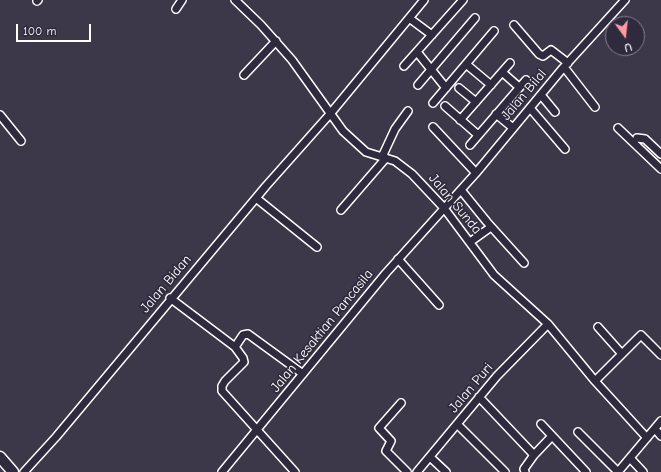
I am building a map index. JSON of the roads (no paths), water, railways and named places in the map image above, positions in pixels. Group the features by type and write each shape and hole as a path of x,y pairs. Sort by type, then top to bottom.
{"highway":[{"path":"2,462 13,472"}],"street":[{"path":"176,9 182,0"},
{"name":"Jalan Sunda","path":"235,0 276,41 292,60 330,114 366,152 395,161 406,169 444,208 494,275 548,324 595,381 647,438"},
{"name":"Jalan Bidan","path":"24,472 56,437 170,298 330,114 424,0"},
{"path":"404,66 463,0"},
{"name":"Jalan Bilal","path":"444,208 476,173 566,65 625,0"},
{"path":"409,18 432,35"},
{"path":"418,85 475,18"},
{"path":"514,25 539,54 543,56 551,50 566,65 596,107"},
{"path":"433,103 494,31"},
{"path":"244,75 276,41"},
{"path":"417,52 446,88"},
{"path":"460,120 510,63"},
{"path":"466,64 491,85"},
{"path":"502,72 519,87"},
{"path":"470,144 526,80"},
{"path":"459,88 476,102"},
{"path":"541,95 555,112"},
{"path":"445,106 478,135"},
{"path":"530,108 565,149"},
{"path":"341,210 384,157 395,129 408,111"},
{"path":"496,114 513,128"},
{"path":"0,116 21,141"},
{"path":"433,127 476,173"},
{"path":"618,128 661,170"},
{"path":"637,138 645,139 661,154"},
{"path":"461,190 491,227 524,263"},
{"path":"256,198 317,247"},
{"name":"Jalan Kesaktian Pancasila","path":"222,472 398,259 444,208"},
{"path":"470,242 491,227"},
{"path":"398,259 439,306"},
{"path":"170,298 234,347 243,358 244,362 225,381 222,386 222,391 295,472"},
{"name":"Jalan Puri","path":"422,470 430,457 479,397 548,324"},
{"path":"598,327 622,354"},
{"path":"234,347 243,335 248,334 303,374"},
{"path":"595,381 642,335 661,355"},
{"path":"479,397 534,455"},
{"path":"400,402 379,428 391,441 386,451 407,472"},
{"path":"578,432 618,472 661,421"},
{"path":"457,424 506,472"},
{"path":"541,424 586,472"},
{"path":"655,429 661,436"},
{"path":"525,472 524,469 534,455 552,436"},
{"path":"430,457 446,472"},
{"path":"630,458 643,472"}]}
